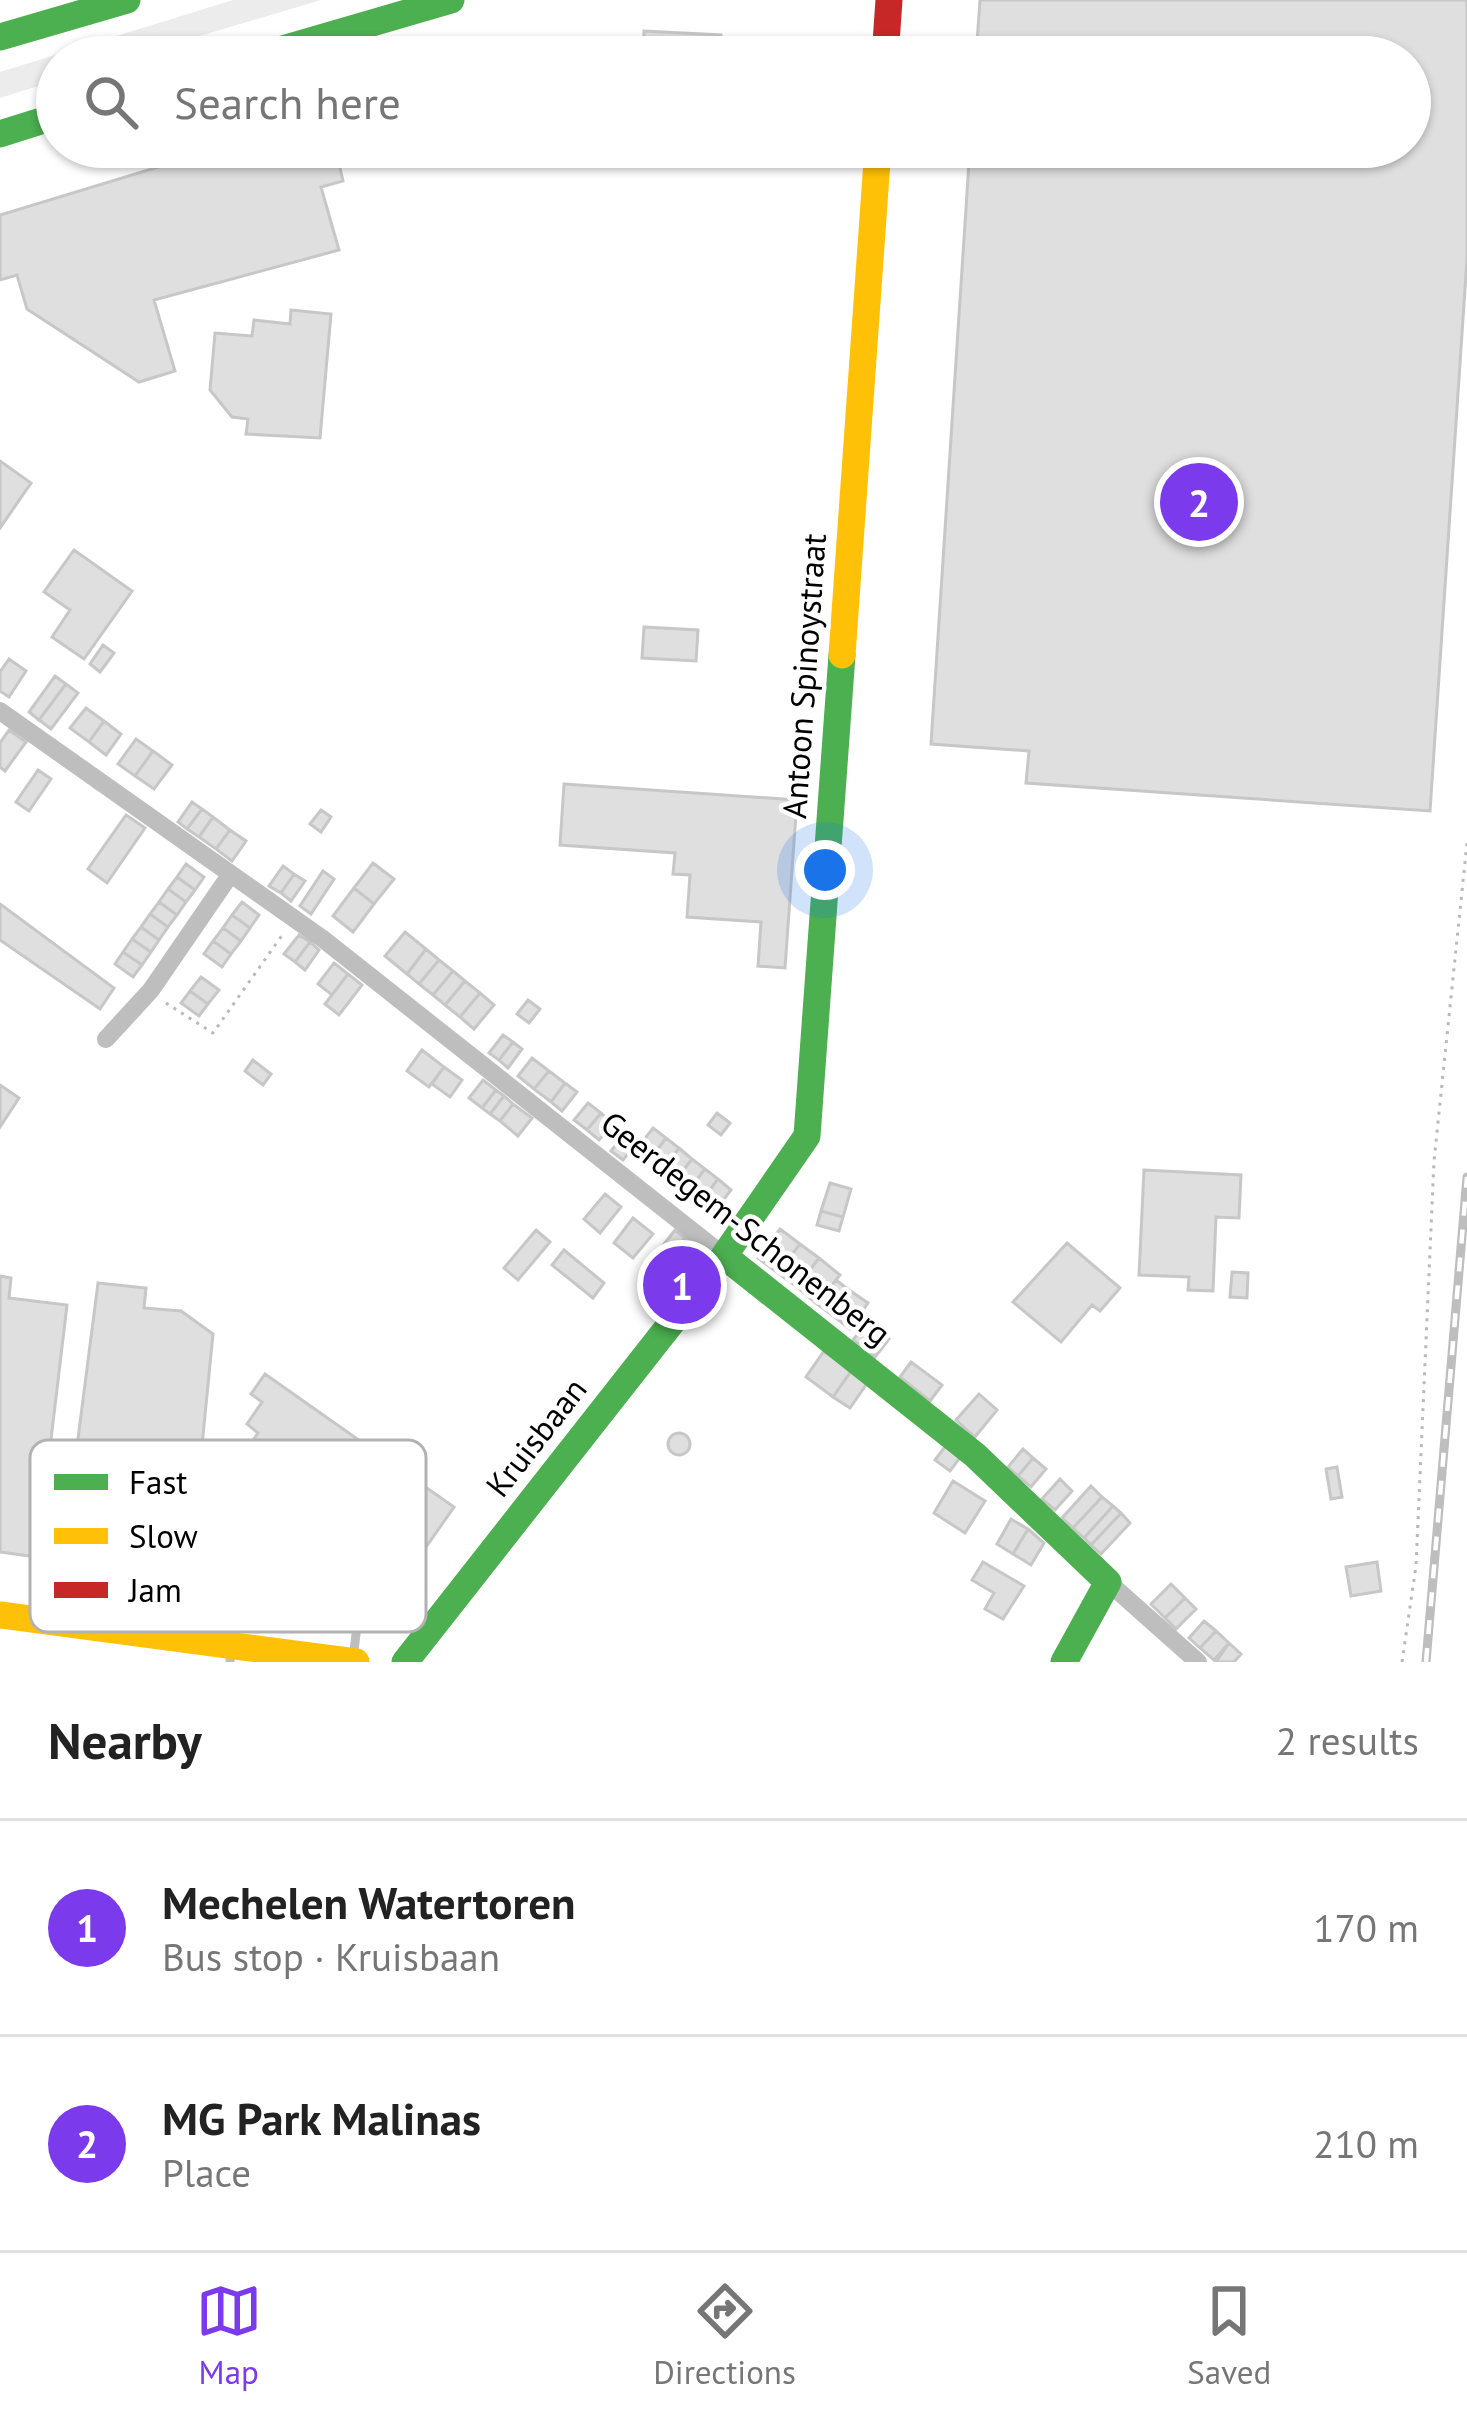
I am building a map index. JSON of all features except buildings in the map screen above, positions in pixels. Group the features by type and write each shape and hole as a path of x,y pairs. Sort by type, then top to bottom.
{"main road":[{"path":"0,37 127,0"},
{"path":"328,36 451,0"},
{"path":"886,36 889,0"},
{"path":"0,134 36,123"},
{"name":"Antoon Spinoystraat","path":"724,1256 807,1136 876,168"},
{"name":"Geerdegem-Schonenberg","path":"724,1256 975,1455 1108,1582"},
{"name":"Kruisbaan","path":"405,1662 724,1256"},
{"path":"1064,1662 1108,1582"},
{"path":"0,1615 30,1619"},
{"path":"136,1632 355,1652"}],"street":[{"name":"Geerdegem-Schonenberg","path":"0,711 323,939 724,1256"},
{"path":"106,1039 151,990 230,874"},
{"name":"Geerdegem-Schonenberg","path":"1108,1582 1198,1662"}],"path":[{"path":"1402,1662 1416,1566 1434,1161 1467,843"},
{"path":"151,990 213,1033 284,932"}],"shaded area":[{"path":"233,0 321,0 200,36 116,36"},
{"path":"36,61 36,87 0,98 0,72"}],"railway":[{"path":"1426,1662 1467,1177"}],"traffic: fast":[{"path":"0,37 127,0"},
{"path":"327,36 451,0"},
{"path":"0,134 36,123"},
{"path":"405,1662 724,1256 807,1136 842,655"},
{"path":"724,1256 975,1455 1108,1582 1064,1662"}],"traffic: slow":[{"path":"842,655 877,168"},
{"path":"0,1615 30,1619"},
{"path":"129,1632 356,1662"}],"traffic: jam":[{"path":"886,36 889,0"}],"place":[{"name":"MG Park Malinas","path":"1199,502"},
{"name":"Mechelen Watertoren","path":"682,1285"}]}
